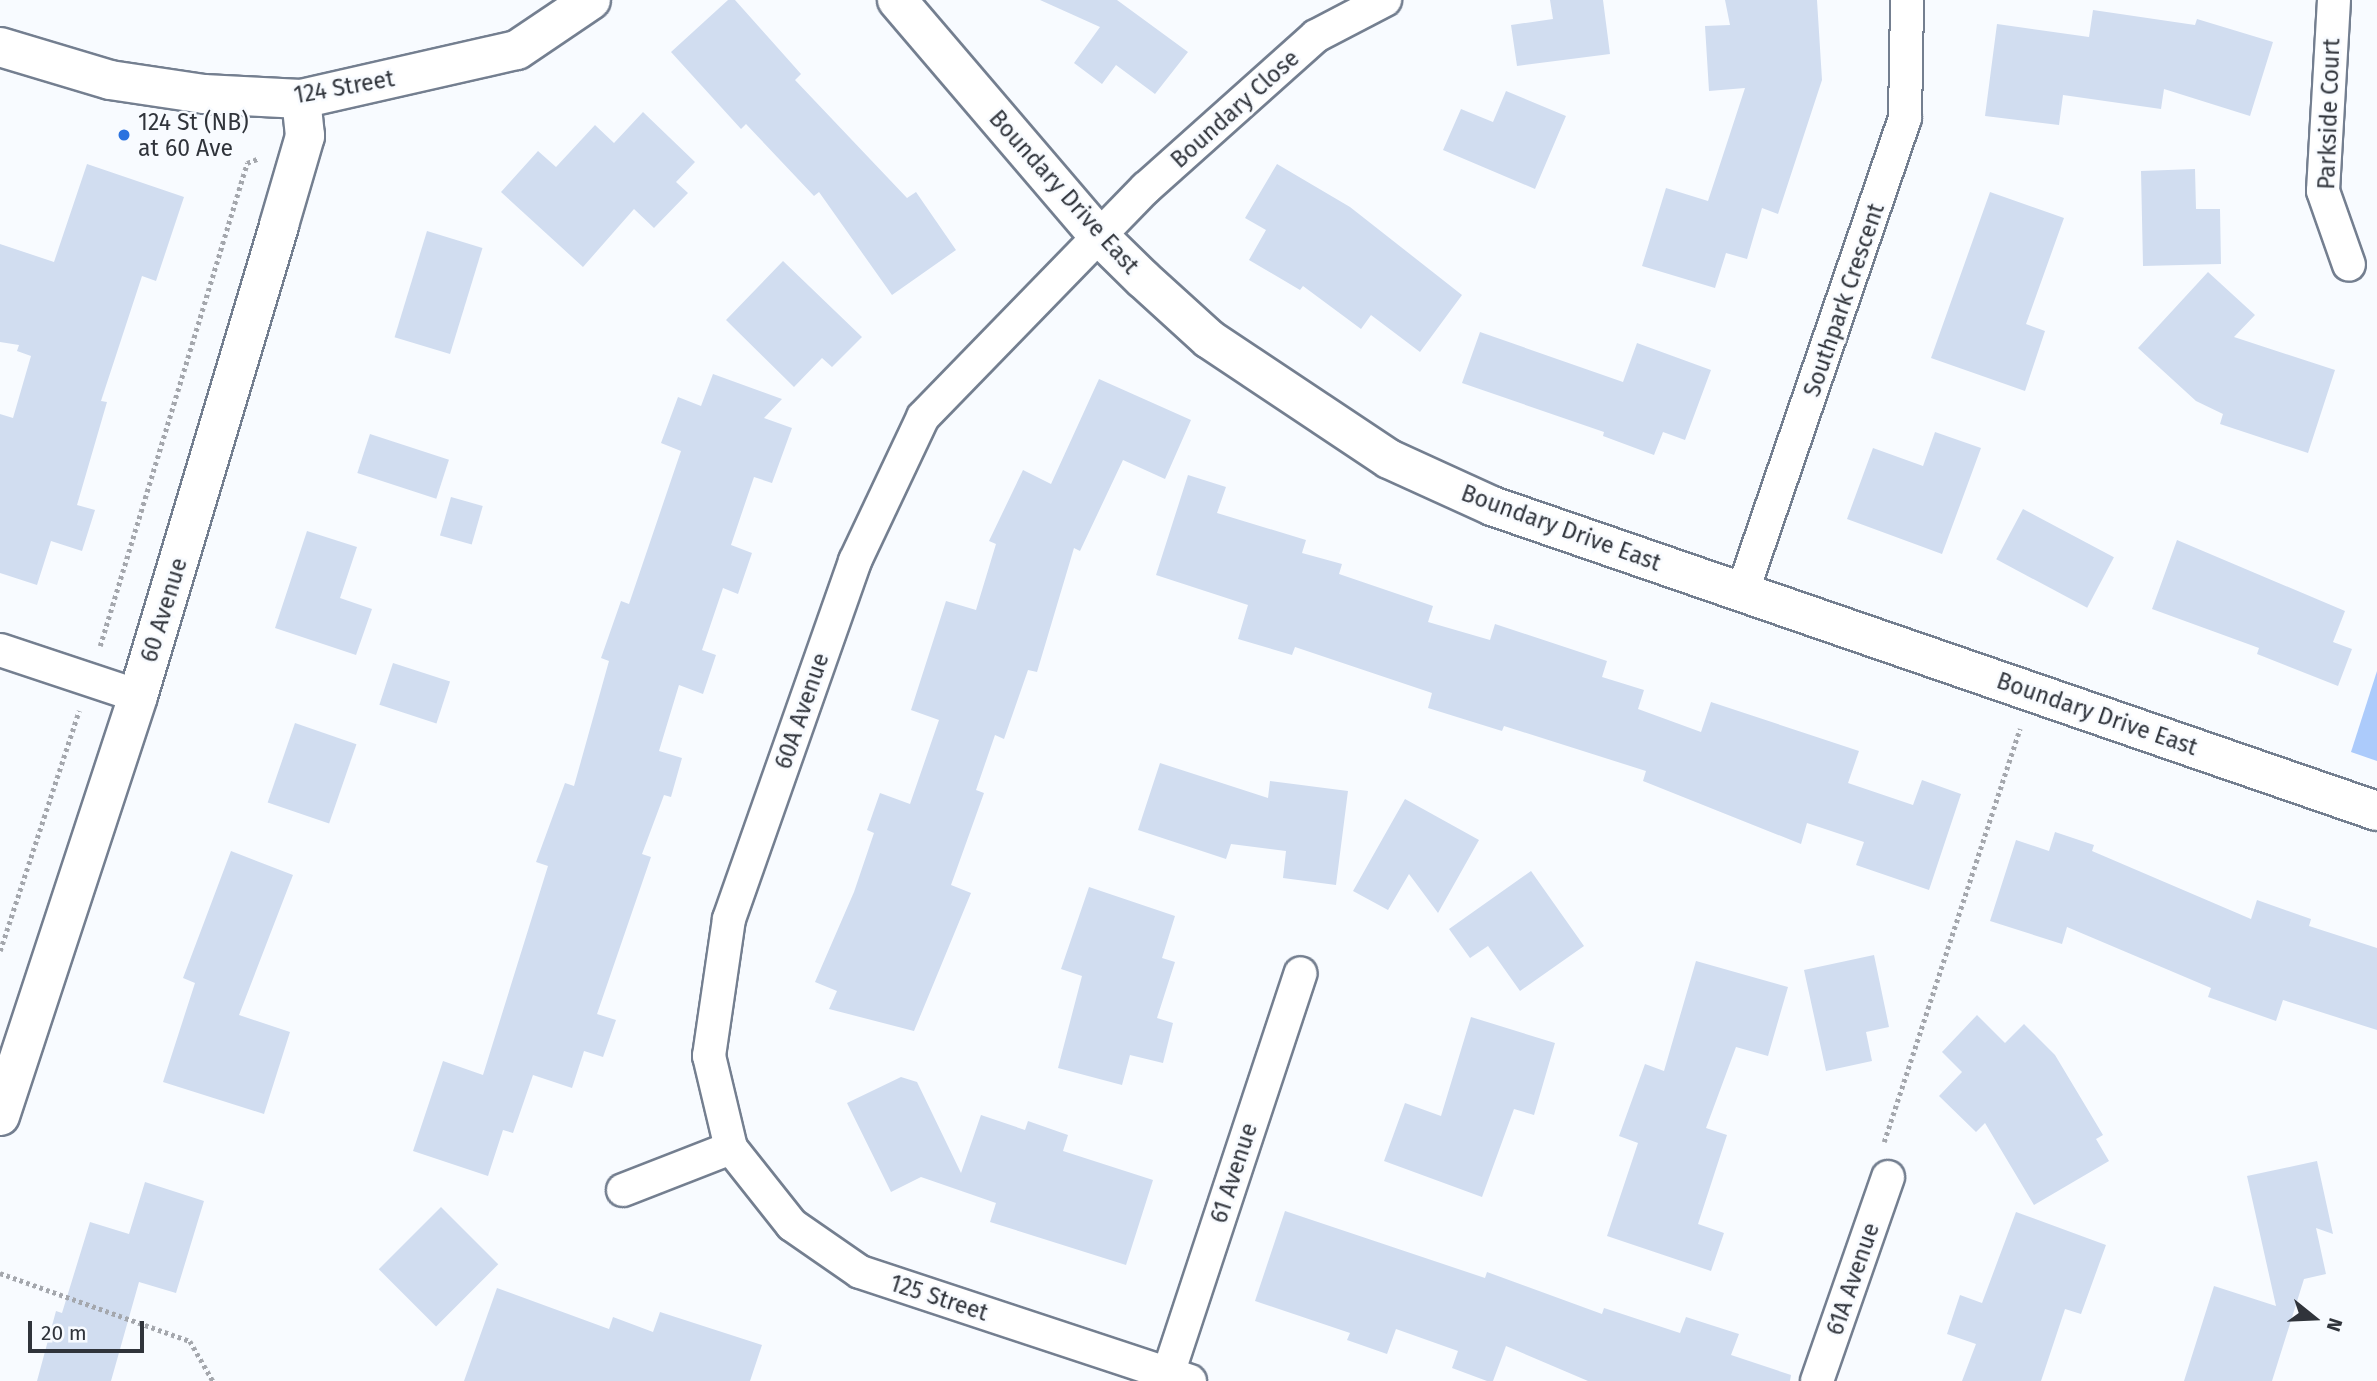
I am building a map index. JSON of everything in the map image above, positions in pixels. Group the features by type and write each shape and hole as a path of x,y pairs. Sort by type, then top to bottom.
{"street":[{"name":"124 Street","path":"0,47 110,80 204,93 301,99 517,50 591,0"},
{"name":"Boundary Drive East","path":"897,0 1098,236 1209,339 1390,459 1492,506 2377,811"},
{"name":"Boundary Close","path":"1098,236 1316,36 1385,0"},
{"name":"Southpark Crescent","path":"1742,593 1905,118 1907,0"},
{"name":"Parkside Court","path":"2334,0 2323,191 2349,265"},
{"name":"60 Avenue","path":"0,1116 138,696 305,136 301,99"},
{"name":"60A Avenue","path":"731,1149 709,1056 730,919 855,561 923,416 1098,236"},
{"path":"0,650 138,696"},
{"name":"61 Avenue","path":"1179,1377 1301,973"},
{"path":"623,1190 731,1149"},
{"name":"125 Street","path":"731,1149 792,1225 860,1272 1179,1377"},
{"name":"61A Avenue","path":"1817,1381 1888,1177"}],"path":[{"path":"99,650 247,163"},
{"path":"1888,1177 1883,1135 2031,691"},
{"path":"0,951 82,704"},
{"path":"0,1273 190,1341 213,1381"}],"shaded area":[{"path":"2377,671 2377,761 2351,752"}],"building":[{"path":"728,0 735,0 801,74 795,80 907,198 916,192 956,250 892,295 819,192 814,196 746,124 741,129 671,52"},
{"path":"1040,0 1117,0 1188,52 1155,94 1116,65 1102,84 1074,63 1100,27"},
{"path":"1550,0 1603,0 1610,54 1517,66 1511,25 1553,19"},
{"path":"1725,0 1817,0 1822,80 1778,214 1762,208 1747,259 1726,253 1715,288 1642,266 1666,188 1708,201 1745,88 1709,91 1705,26 1730,25"},
{"path":"2093,10 2195,25 2197,19 2273,42 2250,116 2164,89 2161,109 2063,95 2059,125 1985,116 1997,24 2089,37"},
{"path":"1506,91 1566,116 1535,189 1443,150 1461,109 1493,122"},
{"path":"643,112 695,162 676,182 688,193 654,228 634,209 583,267 501,192 538,151 556,167 595,125 614,143"},
{"path":"87,164 184,197 156,281 142,276 101,401 107,402 77,505 95,510 82,551 51,541 37,585 0,573 0,414 13,418 31,356 17,351 19,345 0,342 0,244 54,262"},
{"path":"1277,164 1350,207 1462,295 1420,352 1371,315 1361,329 1303,286 1300,290 1249,260 1266,230 1245,218"},
{"path":"2195,169 2196,209 2220,209 2221,264 2143,266 2141,171"},
{"path":"1990,192 2064,218 2026,324 2045,331 2025,391 1931,358"},
{"path":"427,231 482,248 450,354 395,337"},
{"path":"783,261 862,337 832,367 822,358 794,387 726,320"},
{"path":"2208,272 2255,315 2234,337 2335,370 2308,453 2220,424 2223,414 2196,401 2138,348"},
{"path":"1480,332 1623,382 1637,343 1711,370 1685,440 1663,432 1654,455 1603,436 1604,432 1462,383"},
{"path":"713,374 782,399 764,418 792,428 772,483 754,477 731,545 752,553 738,594 723,588 702,650 716,655 703,694 679,685 659,751 682,758 671,797 664,795 642,854 651,857 597,1014 616,1020 603,1057 584,1051 572,1088 533,1075 513,1133 503,1130 488,1176 413,1151 443,1061 483,1075 548,866 536,862 565,783 574,786 609,661 601,658 621,601 629,604 681,451 661,443 678,397 701,406"},
{"path":"1099,379 1191,420 1165,479 1123,460 1080,551 1074,548 1037,672 1028,670 1004,739 995,735 976,790 984,793 951,885 971,893 914,1031 829,1009 837,991 815,982 854,892 874,833 867,830 880,793 910,804 939,720 911,710 946,601 976,610 996,544 989,541 1023,470 1051,484"},
{"path":"1935,432 1981,448 1942,554 1847,519 1873,448 1923,466"},
{"path":"370,434 449,460 436,499 357,473"},
{"path":"1188,475 1226,487 1217,513 1306,540 1302,553 1342,564 1339,574 1433,606 1428,622 1490,640 1495,624 1607,661 1602,677 1644,690 1638,709 1701,732 1711,702 1859,751 1848,783 1913,805 1922,780 1961,794 1929,890 1856,865 1864,842 1807,823 1801,844 1643,781 1646,771 1504,726 1502,731 1428,708 1432,693 1295,647 1292,655 1238,639 1248,605 1156,575"},
{"path":"451,497 483,506 472,545 440,535"},
{"path":"2023,509 2114,557 2087,608 1996,559"},
{"path":"307,531 357,547 340,598 372,609 356,655 275,628"},
{"path":"2177,540 2345,611 2333,642 2352,649 2338,686 2257,654 2259,648 2152,609"},
{"path":"393,663 450,682 436,723 379,705"},
{"path":"295,723 356,744 329,824 268,802"},
{"path":"1160,763 1268,798 1270,781 1348,791 1336,885 1283,878 1286,851 1231,844 1226,859 1138,830"},
{"path":"1405,799 1479,840 1438,913 1409,874 1388,910 1353,891"},
{"path":"2055,832 2094,845 2092,851 2251,919 2257,900 2311,919 2309,926 2377,948 2377,1030 2283,1000 2276,1021 2208,997 2211,988 2067,927 2062,944 1990,921 2016,840 2049,851"},
{"path":"231,851 293,875 239,1015 290,1032 264,1114 163,1082 195,983 183,978"},
{"path":"1531,871 1584,946 1520,991 1488,946 1470,958 1449,929"},
{"path":"1089,887 1175,916 1162,958 1175,962 1157,1018 1173,1023 1163,1063 1130,1055 1122,1085 1058,1068 1082,976 1061,969"},
{"path":"1874,955 1889,1027 1866,1032 1872,1061 1826,1071 1804,970"},
{"path":"1696,961 1788,987 1768,1056 1736,1047 1706,1128 1727,1135 1698,1224 1724,1233 1711,1271 1607,1236 1638,1143 1619,1136 1645,1064 1664,1071"},
{"path":"1977,1015 2005,1043 2024,1024 2055,1055 2103,1135 2096,1139 2109,1161 2034,1205 1985,1123 1976,1132 1939,1096 1962,1072 1942,1052"},
{"path":"1471,1017 1555,1043 1534,1115 1514,1109 1482,1197 1384,1161 1405,1103 1441,1116"},
{"path":"901,1077 917,1082 961,1173 981,1115 1025,1130 1028,1121 1068,1135 1063,1151 1153,1180 1126,1265 990,1222 996,1203 921,1177 891,1192 847,1103"},
{"path":"2317,1161 2333,1234 2316,1228 2326,1274 2304,1279 2272,1381 2184,1381 2214,1286 2276,1306 2247,1176"},
{"path":"145,1182 204,1201 176,1293 139,1282 111,1381 37,1381 56,1311 62,1313 90,1222 129,1234"},
{"path":"441,1207 498,1264 436,1327 379,1269"},
{"path":"1285,1211 1485,1278 1487,1272 1602,1314 1604,1308 1680,1333 1686,1317 1739,1334 1731,1355 1791,1375 1790,1381 1588,1381 1506,1346 1493,1381 1487,1381 1452,1368 1458,1351 1396,1329 1387,1354 1347,1340 1350,1333 1255,1301"},
{"path":"2016,1212 2106,1245 2081,1314 2065,1309 2041,1381 1962,1381 1976,1344 1947,1334 1960,1295 1982,1303"},
{"path":"497,1288 609,1329 613,1317 653,1332 660,1312 762,1345 750,1381 464,1381"}],"place":[{"name":"124 St (NB) at 60 Ave","path":"124,135"}]}
